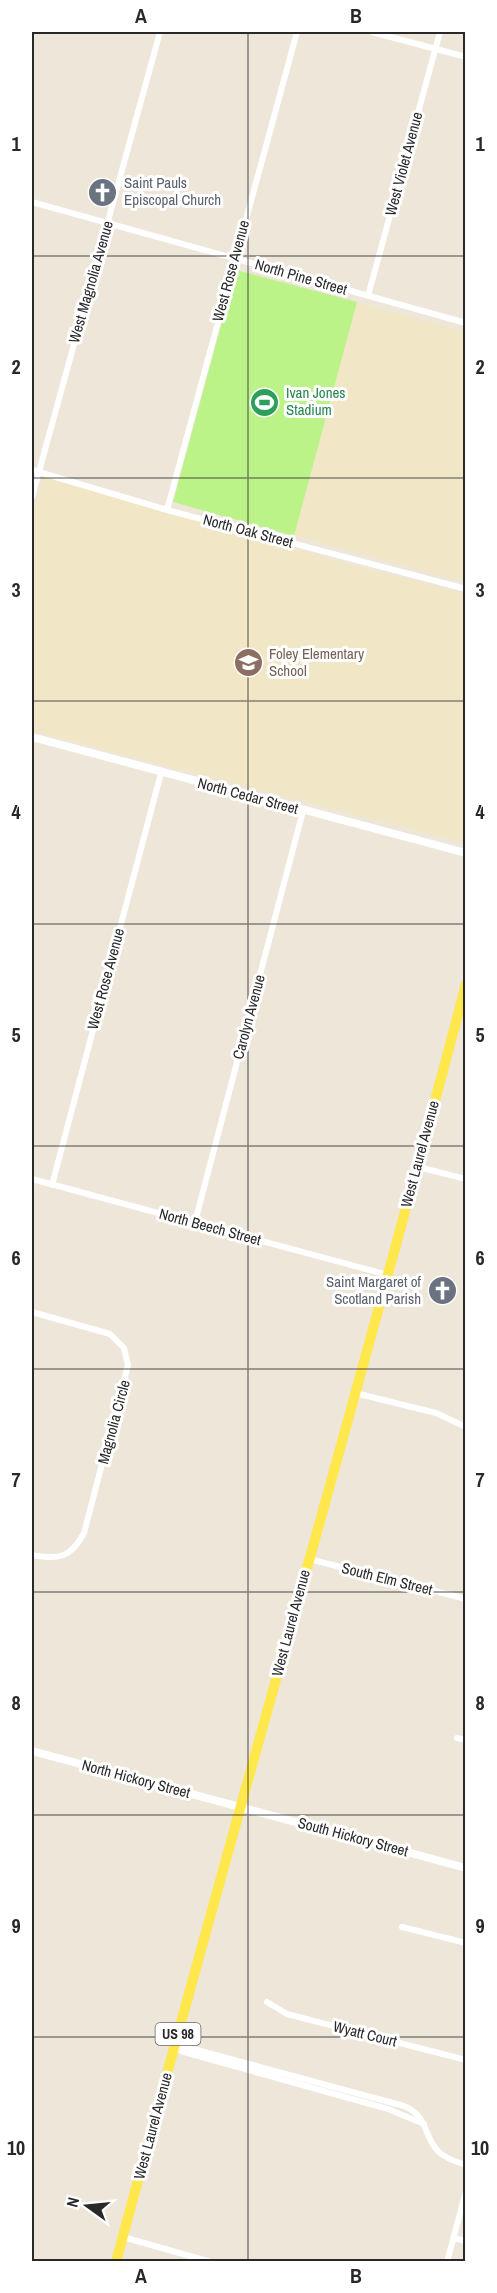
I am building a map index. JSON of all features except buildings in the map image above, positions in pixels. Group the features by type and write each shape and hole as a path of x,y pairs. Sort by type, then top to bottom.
{"main road":[{"name":"West Laurel Avenue","path":"117,2262 354,1393 418,1167 465,984"}],"street":[{"name":"West Magnolia Avenue","path":"32,497 35,471 108,222 160,32"},
{"name":"West Rose Avenue","path":"167,510 297,32"},
{"path":"372,32 465,57"},
{"name":"West Violet Avenue","path":"368,296 440,32"},
{"name":"North Pine Street","path":"32,202 465,323"},
{"name":"North Oak Street","path":"35,471 167,510 465,589"},
{"name":"North Cedar Street","path":"32,737 465,853"},
{"name":"West Rose Avenue","path":"52,1185 160,772"},
{"name":"Carolyn Avenue","path":"195,1222 303,811"},
{"path":"418,1167 465,1179"},
{"name":"North Beech Street","path":"32,1179 388,1275"},
{"name":"Magnolia Circle","path":"32,1312 110,1334 124,1348 128,1365 84,1533 75,1548 68,1554 47,1558 32,1555"},
{"path":"354,1393 436,1413 465,1427"},
{"name":"South Elm Street","path":"309,1559 465,1599"},
{"path":"457,1738 465,1740"},
{"name":"North Hickory Street","path":"32,1751 241,1807"},
{"name":"South Hickory Street","path":"241,1807 465,1868"},
{"path":"402,1927 465,1943"},
{"name":"Wyatt Court","path":"267,2002 287,2014 465,2060"},
{"path":"175,2047 186,2047 404,2106 420,2116 438,2151 445,2157 465,2165"},
{"path":"447,2262 465,2191"},
{"path":"123,2237 210,2262"},
{"path":"453,2238 465,2241"}],"shaded area":[{"path":"236,270 465,332 465,582 173,502"},
{"name":"Foley Elementary School","path":"43,475 319,556 465,594 465,843 32,731 32,519"}],"green space":[{"name":"Ivan Jones Stadium","path":"236,270 357,302 294,536 173,502"}],"place":[{"name":"Saint Pauls Episcopal Church","path":"103,192"},
{"name":"Ivan Jones Stadium","path":"265,402"},
{"name":"Foley Elementary School","path":"248,663"},
{"name":"Saint Margaret of Scotland Parish","path":"442,1291"}]}
